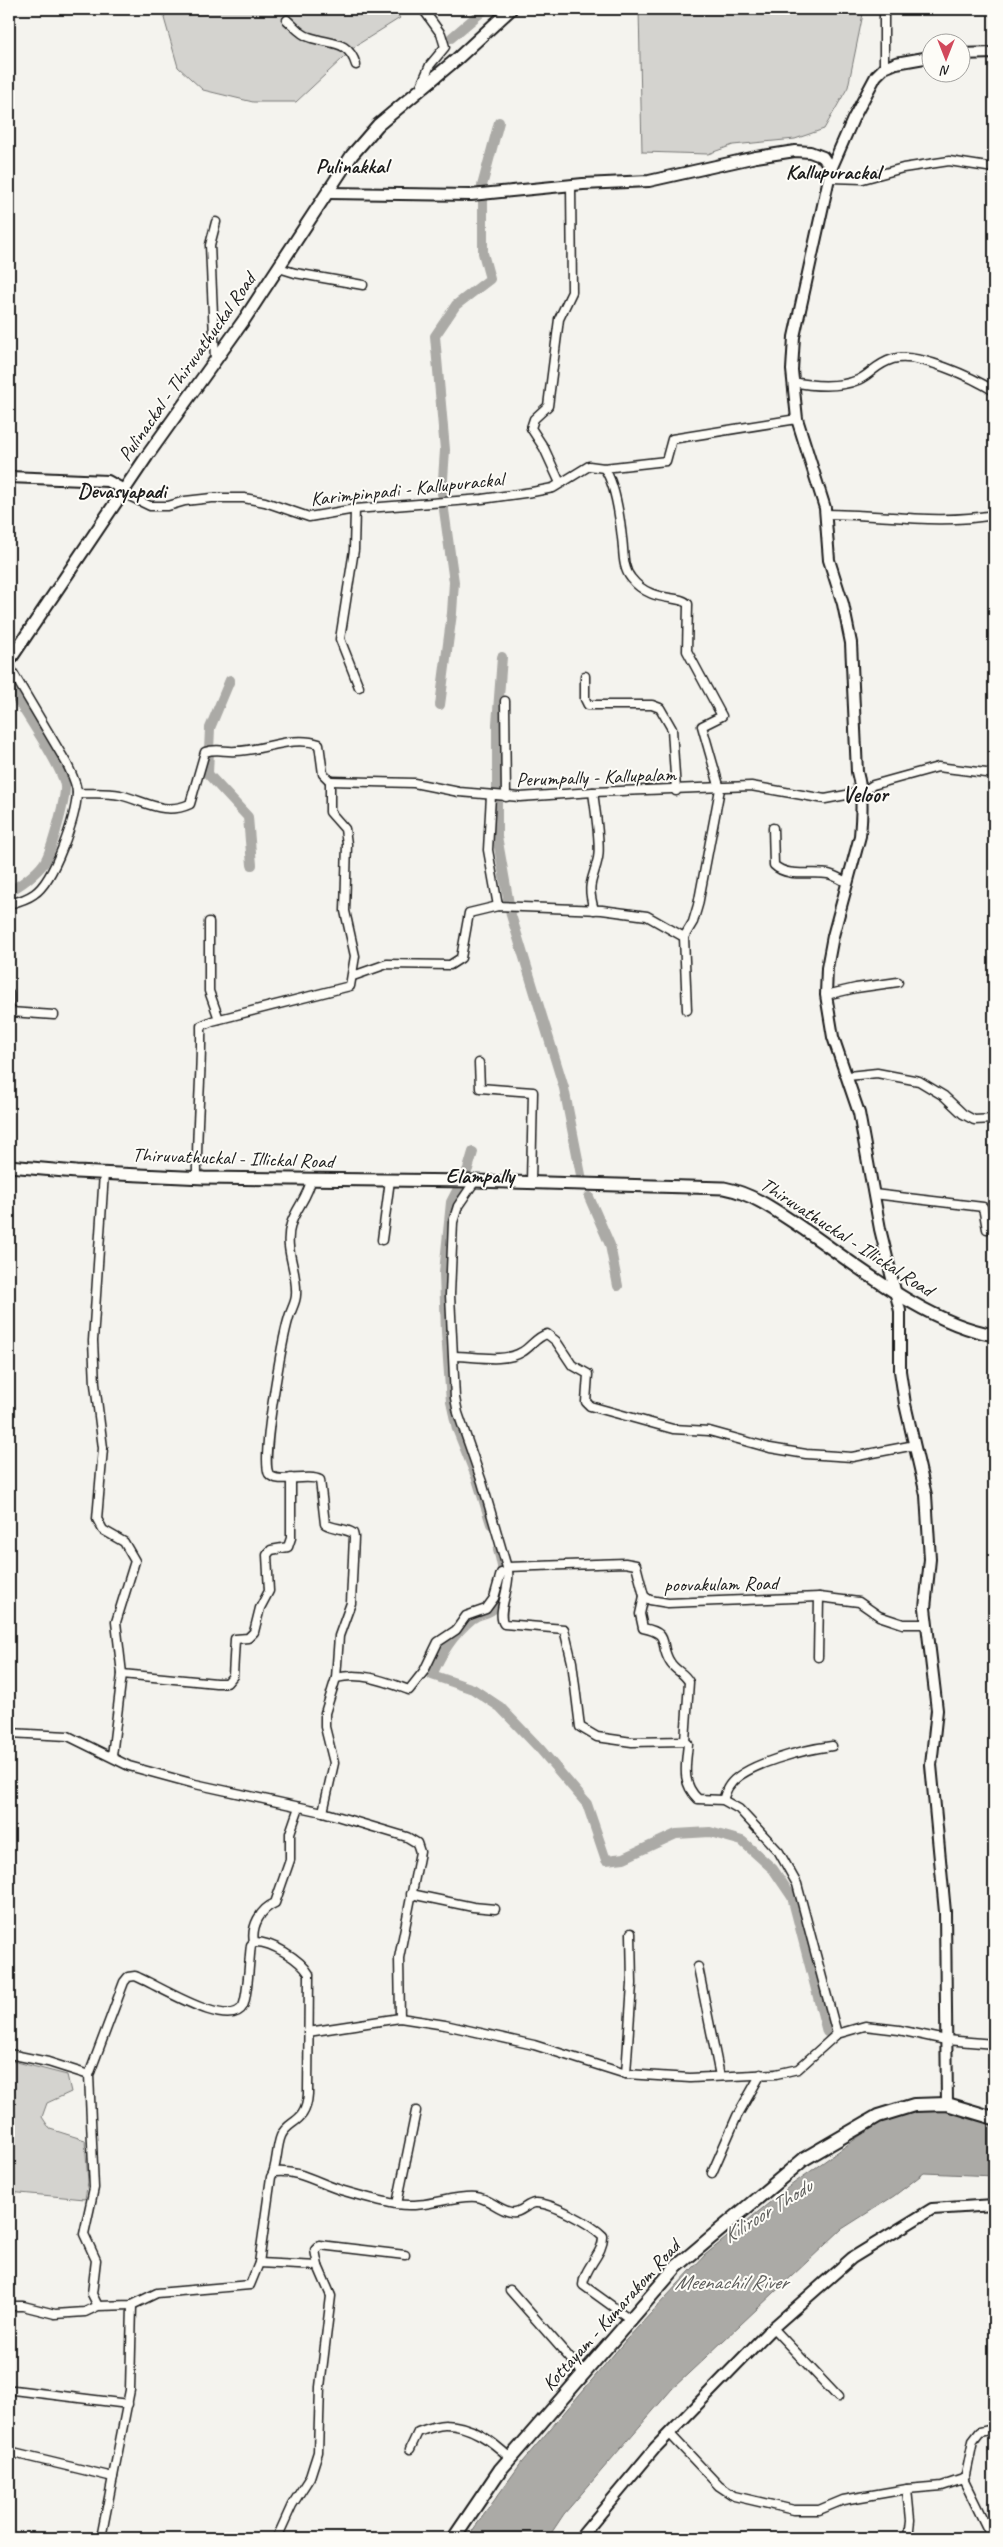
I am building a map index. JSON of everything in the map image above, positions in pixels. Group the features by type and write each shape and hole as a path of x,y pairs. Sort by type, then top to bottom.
{"main road":[{"name":"Pulinackal - Thiruvathuckal Road","path":"9,661 279,268 362,143 378,125 419,92 511,9"},
{"name":"Thiruvathuckal - Illickal Road","path":"9,1166 197,1178 531,1182 724,1188 742,1192 756,1198 913,1303 955,1324 994,1335"},
{"name":"Kottayam - Kumarakom Road","path":"454,2538 482,2493 510,2458 682,2261 818,2149 878,2116 894,2110 922,2104 947,2104 994,2118"}],"street":[{"path":"419,92 430,65 445,47 441,34 423,9"},
{"path":"884,9 884,68"},
{"path":"287,20 307,37 342,45 353,54 356,66"},
{"path":"970,53 994,52"},
{"path":"920,59 896,63 884,68 876,76 858,111 831,174 794,337 793,382 797,419 825,514 829,560 851,643 857,772 862,792 860,836 846,882 827,968 826,996 833,1037 848,1076 859,1113 880,1229 900,1311 901,1380 926,1495 930,1559 925,1608 937,1710 931,1765 945,1912 947,2104"},
{"path":"328,193 471,195 571,185 649,181 756,156 795,151 810,152 823,156 831,174"},
{"path":"831,174 863,179 902,168 949,161 994,168"},
{"path":"560,483 544,448 531,428 534,419 548,406 559,319 572,292 571,185"},
{"path":"215,360 210,245 216,222"},
{"path":"279,268 295,273 363,285"},
{"path":"793,382 820,386 846,383 858,380 880,363 896,358 937,365 982,383 994,391"},
{"name":"Karimpinpadi - Kallupurackal","path":"124,492 150,506 168,506 185,501 212,498 244,498 265,502 309,518 354,509 482,499 545,490 589,466 604,468 666,461 672,439 797,419"},
{"path":"604,468 620,520 624,560 628,574 645,592 656,597 681,600 688,604 687,652 722,716 702,726 720,789 698,905 693,922 684,937 687,1010"},
{"path":"9,477 108,481 124,492"},
{"path":"354,509 354,550 340,639 359,687"},
{"path":"825,514 858,514 889,519 974,518 994,514"},
{"path":"9,666 67,764 75,780 77,793 62,850 47,882 34,895 9,904"},
{"path":"585,676 585,699 588,705 652,705 660,708 672,729 676,791"},
{"path":"505,701 506,797"},
{"path":"77,793 118,795 151,806 169,810 179,809 190,804 205,752 215,749 236,752 277,744 311,741 319,744 323,774 330,781 330,812 345,829 347,844 345,912 355,956 353,976 350,986 336,991 317,992 219,1019 201,1026 201,1060 196,1130 197,1178"},
{"name":"Perumpally - Kallupalam","path":"330,781 414,784 506,797 533,797 593,792 676,791 751,786 825,799 862,792 873,785 938,767 994,774"},
{"path":"593,792 598,856 590,881 590,896 594,910"},
{"path":"491,795 488,850 502,906"},
{"path":"773,828 774,865 778,869 810,874 829,874 846,882"},
{"path":"353,976 387,964 450,965 461,958 469,913 502,906 594,910 647,916 684,937"},
{"path":"209,922 209,991 219,1019"},
{"path":"826,996 856,988 898,982"},
{"path":"9,994 9,1016 54,1015"},
{"path":"478,1063 480,1088 533,1092 531,1182"},
{"path":"848,1076 877,1073 919,1081 944,1096 963,1114 974,1120 994,1118"},
{"path":"104,1173 93,1342 94,1384 103,1448 97,1519 103,1530 124,1542 134,1558 116,1622 122,1674 112,1756"},
{"path":"311,1180 309,1192 291,1223 288,1251 296,1296 288,1317 269,1431 268,1472 272,1477 317,1478 320,1480 325,1524 331,1528 345,1528 353,1533 354,1538 351,1603 339,1636 336,1678 325,1712 325,1727 334,1763 323,1812"},
{"path":"382,1240 390,1180"},
{"path":"465,1181 453,1222 450,1295 458,1412 482,1482 510,1580 500,1616 502,1622 504,1624 564,1629 572,1662 580,1727 597,1737 632,1742 685,1741"},
{"path":"874,1194 983,1208 987,1229"},
{"path":"454,1356 508,1357 521,1353 540,1336 547,1334 556,1341 572,1365 588,1374 585,1398 590,1406 673,1430 709,1431 770,1448 806,1454 852,1456 915,1445"},
{"path":"122,1674 216,1683 226,1683 233,1676 235,1639 248,1638 254,1632 260,1608 269,1591 267,1555 271,1550 288,1547 291,1538 291,1478"},
{"name":"poovakulam Road","path":"506,1570 625,1563 636,1565 644,1596 650,1600 668,1603 819,1598 858,1602 879,1616 902,1624 926,1624"},
{"path":"336,1678 353,1674 369,1676 409,1690 424,1671 438,1642 456,1630 466,1616 486,1609 494,1598 506,1570"},
{"path":"644,1596 640,1614 642,1628 656,1631 664,1639 669,1662 685,1674 689,1682 685,1741 688,1744 686,1781 689,1790 698,1799 723,1800 739,1809 779,1852 797,1884 837,2034"},
{"path":"818,1657 819,1598"},
{"path":"9,1733 68,1736 129,1766 195,1784 323,1812 406,1837 417,1843 420,1852 398,1958 400,2018"},
{"path":"723,1800 730,1784 744,1774 782,1756 832,1746"},
{"path":"98,2306 92,2294 96,2260 84,2234 94,2188 89,2076 106,2027 128,1977 141,1978 154,1987 213,2012 232,2015 239,2013 244,2004 250,1951 254,1942 252,1934 266,1907 274,1903 280,1892 290,1860 290,1833 299,1807"},
{"path":"411,1894 473,1907 494,1909"},
{"path":"626,2074 632,1984 631,1933"},
{"path":"9,2306 24,2306 55,2314 85,2312 98,2306 132,2304 164,2292 245,2287 250,2285 259,2263 271,2178 275,2172 274,2162 282,2133 306,2110 308,2094 310,1979 306,1969 281,1952 262,1942 254,1942"},
{"path":"698,1967 720,2076"},
{"path":"308,2032 400,2018 445,2024 534,2046 626,2074 690,2078 761,2074 798,2069 837,2034 865,2026 899,2030 946,2040 994,2044"},
{"path":"9,2054 48,2062 89,2076"},
{"path":"712,2174 737,2116 761,2074"},
{"path":"397,2204 416,2111"},
{"path":"275,2172 309,2177 343,2191 397,2204 424,2205 458,2198 477,2197 511,2212 518,2212 533,2203 550,2205 593,2227 602,2236 603,2244 584,2278 583,2285 630,2319"},
{"path":"580,2538 614,2495 670,2434 773,2328 852,2258 932,2209 994,2205"},
{"path":"276,2538 292,2505 310,2477 318,2452 320,2387 331,2296 318,2266 314,2250 320,2245 405,2255"},
{"path":"259,2263 318,2266"},
{"path":"510,2290 583,2373"},
{"path":"101,2538 128,2404 132,2304"},
{"path":"773,2328 838,2397"},
{"path":"14,2390 128,2404"},
{"path":"410,2449 418,2432 445,2425 467,2430 490,2439 510,2458"},
{"path":"670,2434 719,2486 734,2496 794,2510 819,2510 842,2500 907,2489 942,2486 963,2479 966,2475 973,2441 980,2432 994,2429"},
{"path":"9,2452 113,2477"},
{"path":"963,2479 992,2538"},
{"path":"907,2489 910,2520 908,2538"}],"shaded area":[{"path":"167,9 393,9 400,18 357,45 296,102 253,102 203,90 178,67 164,18"},
{"path":"639,9 864,9 848,87 824,129 795,139 733,145 708,154 642,152"},
{"path":"9,2060 67,2075 71,2092 47,2103 42,2117 50,2129 85,2140 88,2182 85,2199 9,2192"}],"water":[{"name":"Meenachil River","path":"934,2105 994,2124 994,2176 924,2173 894,2196 842,2229 672,2389 564,2514 548,2538 467,2538 522,2462 626,2340 705,2255 790,2186 889,2115"}],"waterway":[{"path":"451,38 485,9"},
{"path":"482,186 499,122"},
{"path":"442,494 445,450 435,336 456,305 490,279 483,253 483,202"},
{"path":"440,705 452,613 454,582 444,510"},
{"path":"502,657 497,724 497,836 511,915 564,1088 582,1180"},
{"path":"230,680 210,728 208,774 248,817 252,865"},
{"path":"9,687 50,751 63,777 65,786 57,825 44,863 28,879 9,891"},
{"path":"473,1152 468,1169 451,1202 444,1273 446,1332 451,1402 457,1429 477,1479 491,1524"},
{"path":"589,1197 610,1245 618,1286"},
{"path":"498,1550 502,1564 503,1581 503,1589 498,1603 491,1611 472,1619 459,1631 444,1651 432,1675 473,1689 500,1707 541,1750 587,1804 606,1860 624,1858 676,1834 710,1832 742,1841 773,1869 792,1897 827,2032"}],"district":[{"name":"Pulinakkal","path":"352,166"},
{"name":"Kallupurackal","path":"833,172"},
{"name":"Devasyapadi","path":"122,491"},
{"name":"Veloor","path":"865,795"},
{"name":"Elampally","path":"480,1176"}],"water label":[{"name":"Kiliroor Thodu","path":"767,2211"}]}
